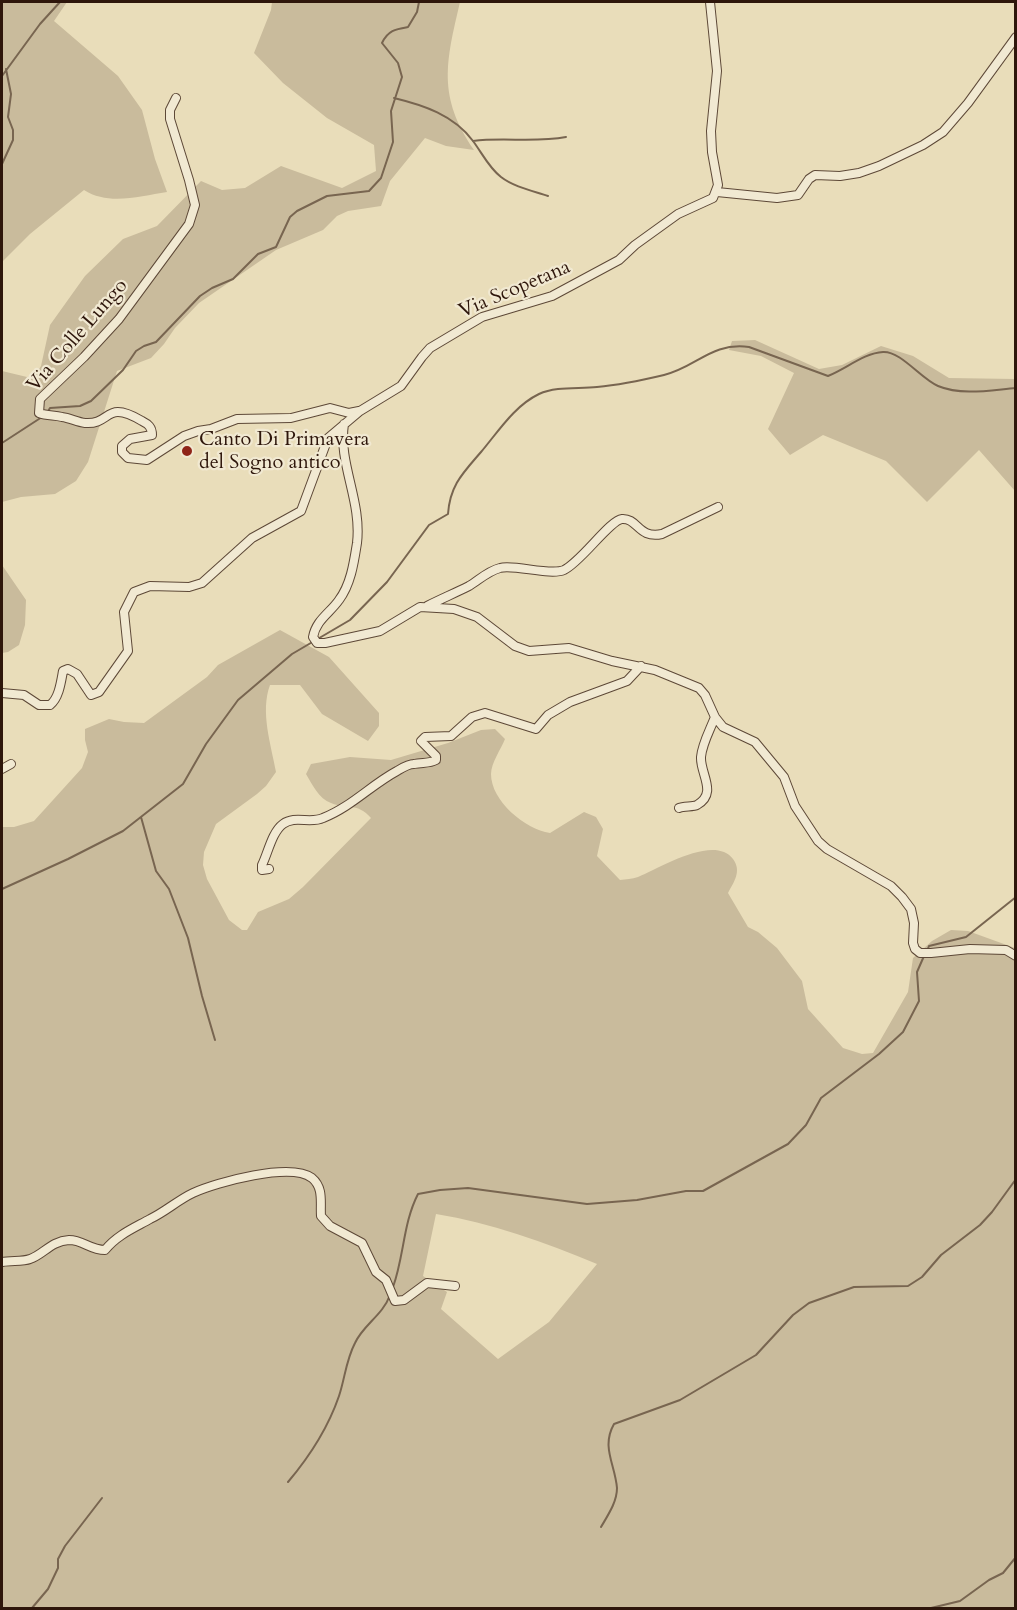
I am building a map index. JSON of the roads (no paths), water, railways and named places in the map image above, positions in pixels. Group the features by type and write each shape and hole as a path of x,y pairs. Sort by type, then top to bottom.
{"street":[{"path":"710,2 717,71 711,131 717,192 777,198 798,195 809,179 815,175 840,176 859,173 923,146 944,132 1016,37"},
{"name":"Via Colle Lungo","path":"176,98 170,110 170,119 195,206 189,224 118,319 84,357 40,399 39,412 86,423 99,420 113,411 132,415 149,425 152,435 130,439 122,446 122,452 128,458 147,460 184,436 237,419 291,418 330,408 349,413 360,411"},
{"name":"Via Scopetana","path":"2,693 24,695 39,705 50,705 58,692 63,671 69,669 77,674 91,695 99,692 128,651 124,612 134,592 150,586 189,587 202,583 252,538 301,511 328,438 360,411 401,386 422,357 439,343 482,317 552,296 619,260 635,245 678,214 713,198 717,192"},
{"path":"344,424 342,439 356,505 358,526 356,544 346,590 316,624 313,636 317,643 380,631 410,611 426,606 502,567 561,572 576,563 605,532 622,519 652,536 662,534 718,507"},
{"path":"426,606 454,609 477,617 515,646 529,651 569,648 612,661 641,666 699,688 705,694 715,717 723,727 733,733 746,736 762,749 784,777 795,806 818,841 827,849 891,886 902,897 911,909 915,949 920,953 970,949 1006,950 1016,956"},
{"path":"270,869 262,870 262,865 277,830 285,823 298,819 314,821 324,818 349,805 397,771 412,764 431,763 436,760 436,756 421,741 425,737 451,736 472,717 485,713 536,729 548,715 570,702 627,681 641,666"},
{"path":"679,808 697,805 706,795 708,786 701,756 715,717"},
{"path":"2,769 11,764"},
{"path":"2,1262 17,1259 30,1260 58,1242 70,1240 95,1250 105,1250 111,1242 130,1229 192,1193 260,1173 299,1172 312,1178 321,1188 321,1216 330,1226 362,1243 376,1272 386,1280 395,1300 404,1300 427,1282 455,1286"}],"waterway":[{"path":"2,76 40,24 60,2"},
{"path":"47,413 50,408 80,406 91,401 123,370 136,351 156,342 200,296 233,279 258,254 276,247 290,217 297,211 327,196 369,191 381,178 393,142 391,111 402,77 398,63 382,43 390,33 408,27 417,12 419,2"},
{"path":"2,164 13,140 13,130 8,117 11,94 6,69"},
{"path":"394,98 437,112 457,124 501,177 518,186 548,196"},
{"path":"473,141 543,140 566,137"},
{"path":"2,889 123,831 183,784 206,744 238,700 292,654 350,620 387,582 429,525 448,514 451,495 458,480 500,428 522,405 539,394 560,389 614,385 664,375 686,367 714,352 736,346 749,347 828,376 862,358 883,352 904,360 931,382 947,389 977,392 1016,388"},
{"path":"2,443 42,417"},
{"path":"141,817 156,871 169,889 188,938 215,1040"},
{"path":"927,951 929,946 966,937 1016,897"},
{"path":"393,1287 406,1228 418,1194 468,1188 587,1204 637,1200 686,1191 703,1191 788,1144 806,1125 821,1098 879,1054 903,1032 919,1001 917,972 924,956"},
{"path":"601,1527 612,1508 617,1493 609,1448 610,1432 614,1424 680,1400 756,1355 793,1315 809,1303 854,1287 908,1286 922,1277 941,1255 980,1225 1016,1179"},
{"path":"288,1482 311,1452 324,1430 339,1396 355,1343 383,1308 390,1295"},
{"path":"32,1608 48,1589 65,1546 102,1498"},
{"path":"931,1608 960,1601 1003,1573 1016,1557"}],"place":[{"name":"Canto Di Primavera del Sogno antico","path":"187,451"}]}
